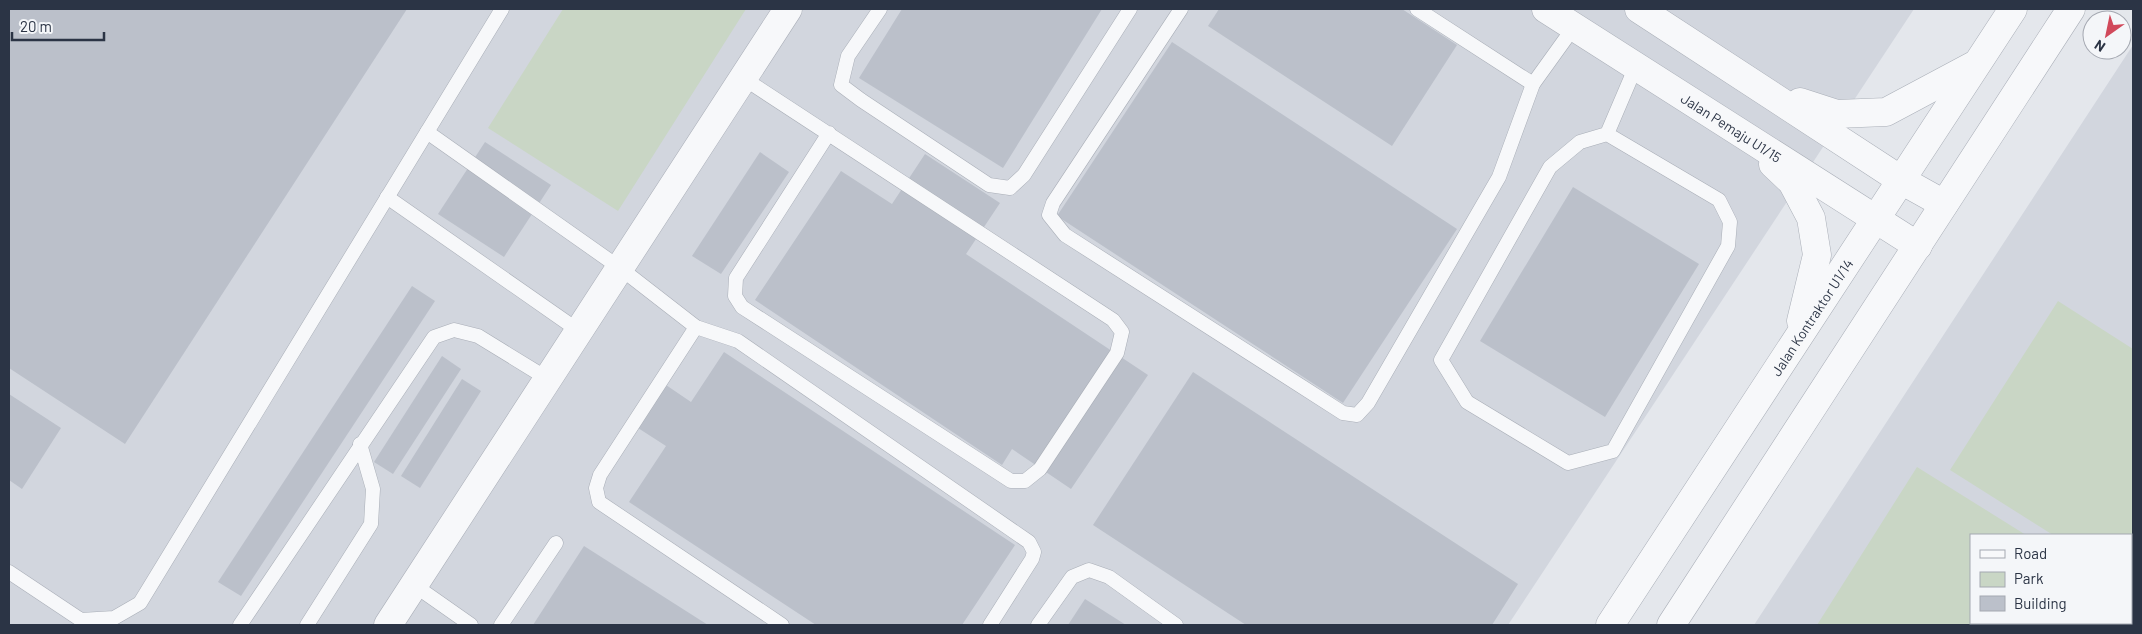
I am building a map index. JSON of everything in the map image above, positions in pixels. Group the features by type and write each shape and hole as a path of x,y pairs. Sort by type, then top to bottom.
{"street":[{"path":"388,625 788,9"},
{"name":"Jalan Pemaju U1/15","path":"1546,9 1918,246"},
{"path":"1639,9 1901,180 1944,204"},
{"name":"Jalan Kontraktor U1/14","path":"1610,625 2013,9"},
{"path":"1671,625 2071,9"},
{"path":"1763,89 1837,114 1886,112 1978,63"},
{"path":"1738,131 1792,182 1811,218 1817,255 1797,340"}],"lane":[{"path":"9,572 82,620 114,618 140,603 502,9"},
{"path":"880,9 848,56 842,84 861,100 989,186 1010,188 1024,175 1130,9"},
{"path":"1181,9 1053,203 1050,215 1065,235 1343,413 1357,415 1368,403 1499,177 1533,84 1574,27"},
{"path":"1417,9 1533,84"},
{"path":"1607,134 1636,66"},
{"path":"743,78 829,133 1113,320 1122,332 1118,353 1040,469 1025,481 1011,481 742,307 735,296 736,278 829,133"},
{"path":"427,132 620,268 696,327 738,341 1029,542 1034,552 1032,559 990,625"},
{"path":"1607,134 1719,200 1730,222 1728,246 1613,451 1568,463 1467,402 1441,360 1550,167 1580,142 1607,134"},
{"path":"387,197 579,331"},
{"path":"696,327 600,475 596,488 599,502 782,625"},
{"path":"240,625 360,444 434,337 454,330 478,336 548,379"},
{"path":"307,625 371,524 373,489 360,444"},
{"path":"501,625 556,543"},
{"path":"1038,625 1072,577 1089,570 1109,577 1176,625"},
{"path":"414,585 471,625"}],"shaded area":[{"path":"9,9 1914,9 1508,625 9,625"},
{"path":"2133,45 2133,625 1754,625 2123,60 2132,60"}],"green space":[{"path":"563,9 746,9 618,211 488,128"},
{"path":"2058,301 2133,349 2133,586 2132,534 2051,534 1950,470"},
{"path":"1917,467 2024,534 1970,534 1970,624 2132,624 2133,603 2133,625 1817,625"}],"building":[{"path":"9,9 407,9 125,444 9,368"},
{"path":"902,9 1102,9 1003,168 859,78"},
{"path":"1219,9 1402,9 1457,45 1392,146 1208,26"},
{"path":"1172,42 1457,229 1343,403 1057,216"},
{"path":"485,142 551,185 504,257 438,214"},
{"path":"760,152 789,172 721,274 692,256"},
{"path":"925,154 1000,203 966,254 1148,375 1071,489 1012,449 1002,465 755,300 841,171 892,204"},
{"path":"1573,187 1699,264 1605,417 1480,341"},
{"path":"412,286 435,301 241,596 218,582"},
{"path":"724,352 1015,545 962,625 816,625 629,502 666,446 638,428 666,385 691,402"},
{"path":"442,356 461,369 393,474 374,462"},
{"path":"1193,372 1518,584 1492,625 1246,625 1093,525"},
{"path":"462,379 481,391 420,488 401,476"},
{"path":"9,394 61,428 22,489 9,480"},
{"path":"584,546 708,625 533,625"},
{"path":"1085,599 1126,625 1068,625"}]}
